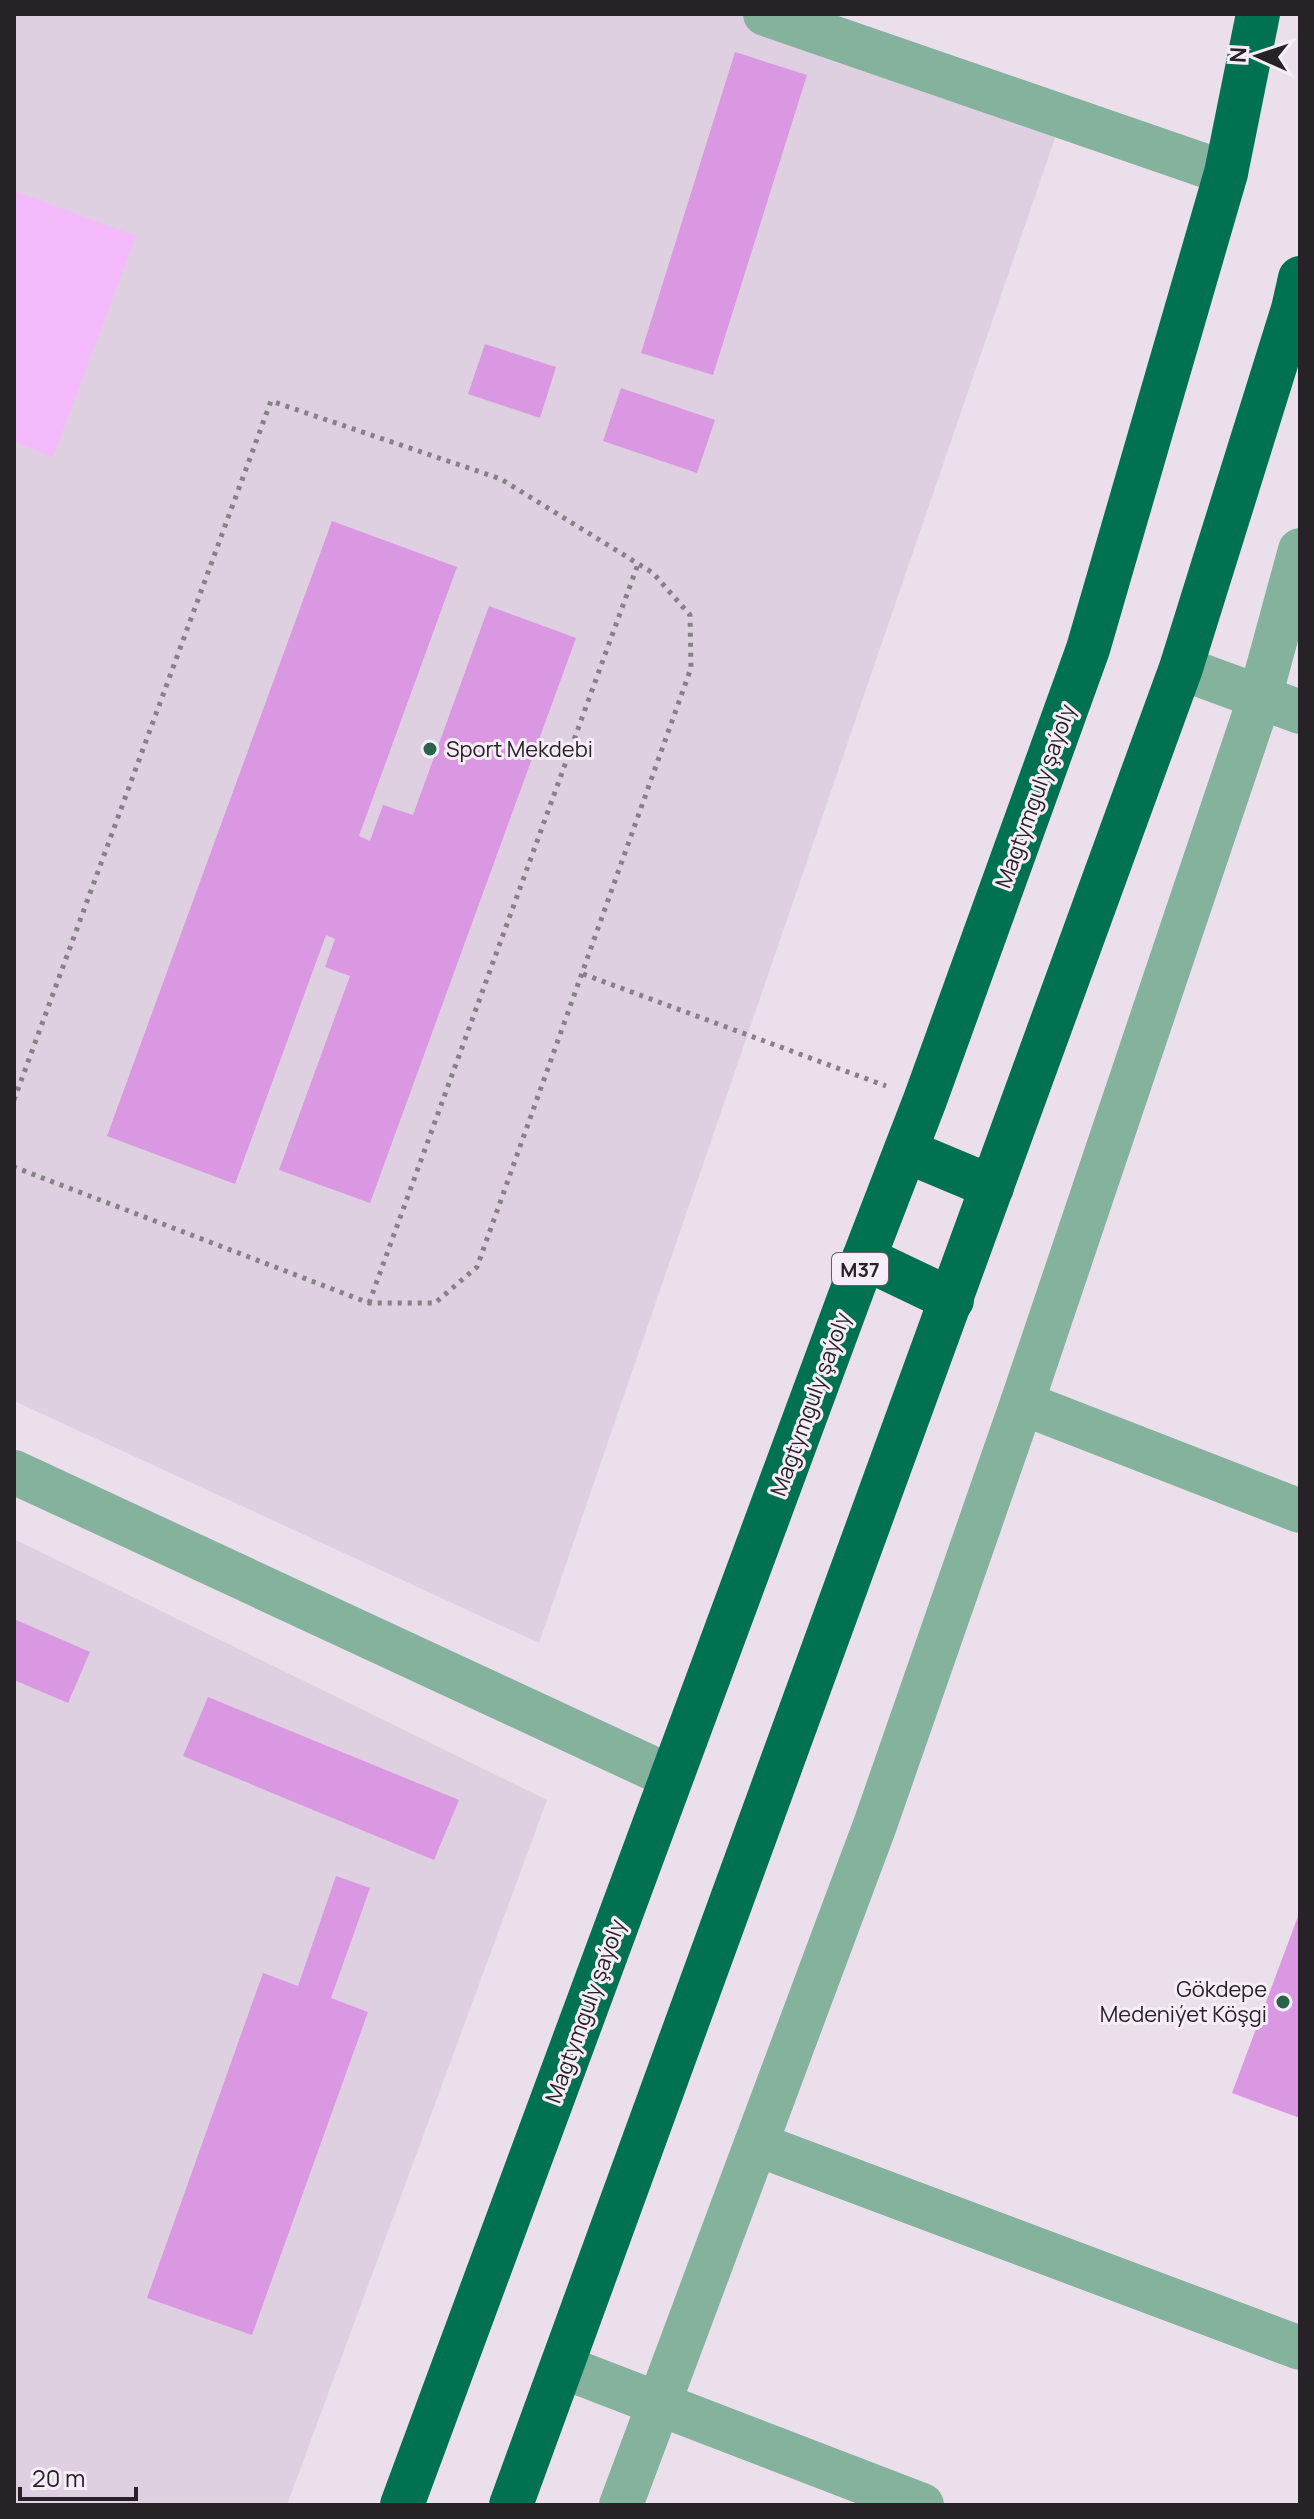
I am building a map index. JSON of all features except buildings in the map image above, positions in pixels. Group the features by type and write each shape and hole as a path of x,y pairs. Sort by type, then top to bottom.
{"highway":[{"name":"Magtymguly şaýoly","path":"402,2505 925,1100 1088,649 1226,173 1258,14"},
{"path":"511,2505 1181,668 1300,278"},
{"path":"906,1151 992,1187"},
{"path":"864,1258 952,1300"}],"street":[{"path":"765,14 1226,173"},
{"path":"621,2505 875,1825 1022,1403 1260,697 1300,550"},
{"path":"1181,668 1300,712"},
{"path":"1022,1403 1300,1511"},
{"path":"14,1472 671,1777"},
{"path":"756,2144 1300,2348"},
{"path":"563,2367 922,2505"}],"path":[{"path":"14,1100 271,401 501,479 653,573 690,615 691,668 477,1267 435,1303 369,1303 14,1167"},
{"path":"369,1303 638,564"},
{"path":"583,974 925,1100"}],"shaded area":[{"name":"Sport Mekdebi","path":"14,14 833,14 1069,97 539,1643 14,1401"},
{"path":"14,191 136,236 53,457 14,442"},
{"path":"14,1539 547,1800 287,2505 14,2505"}],"place":[{"name":"Sport Mekdebi","path":"430,749"},
{"name":"Gökdepe Medeniýet Köşgi","path":"1283,2002"}]}
